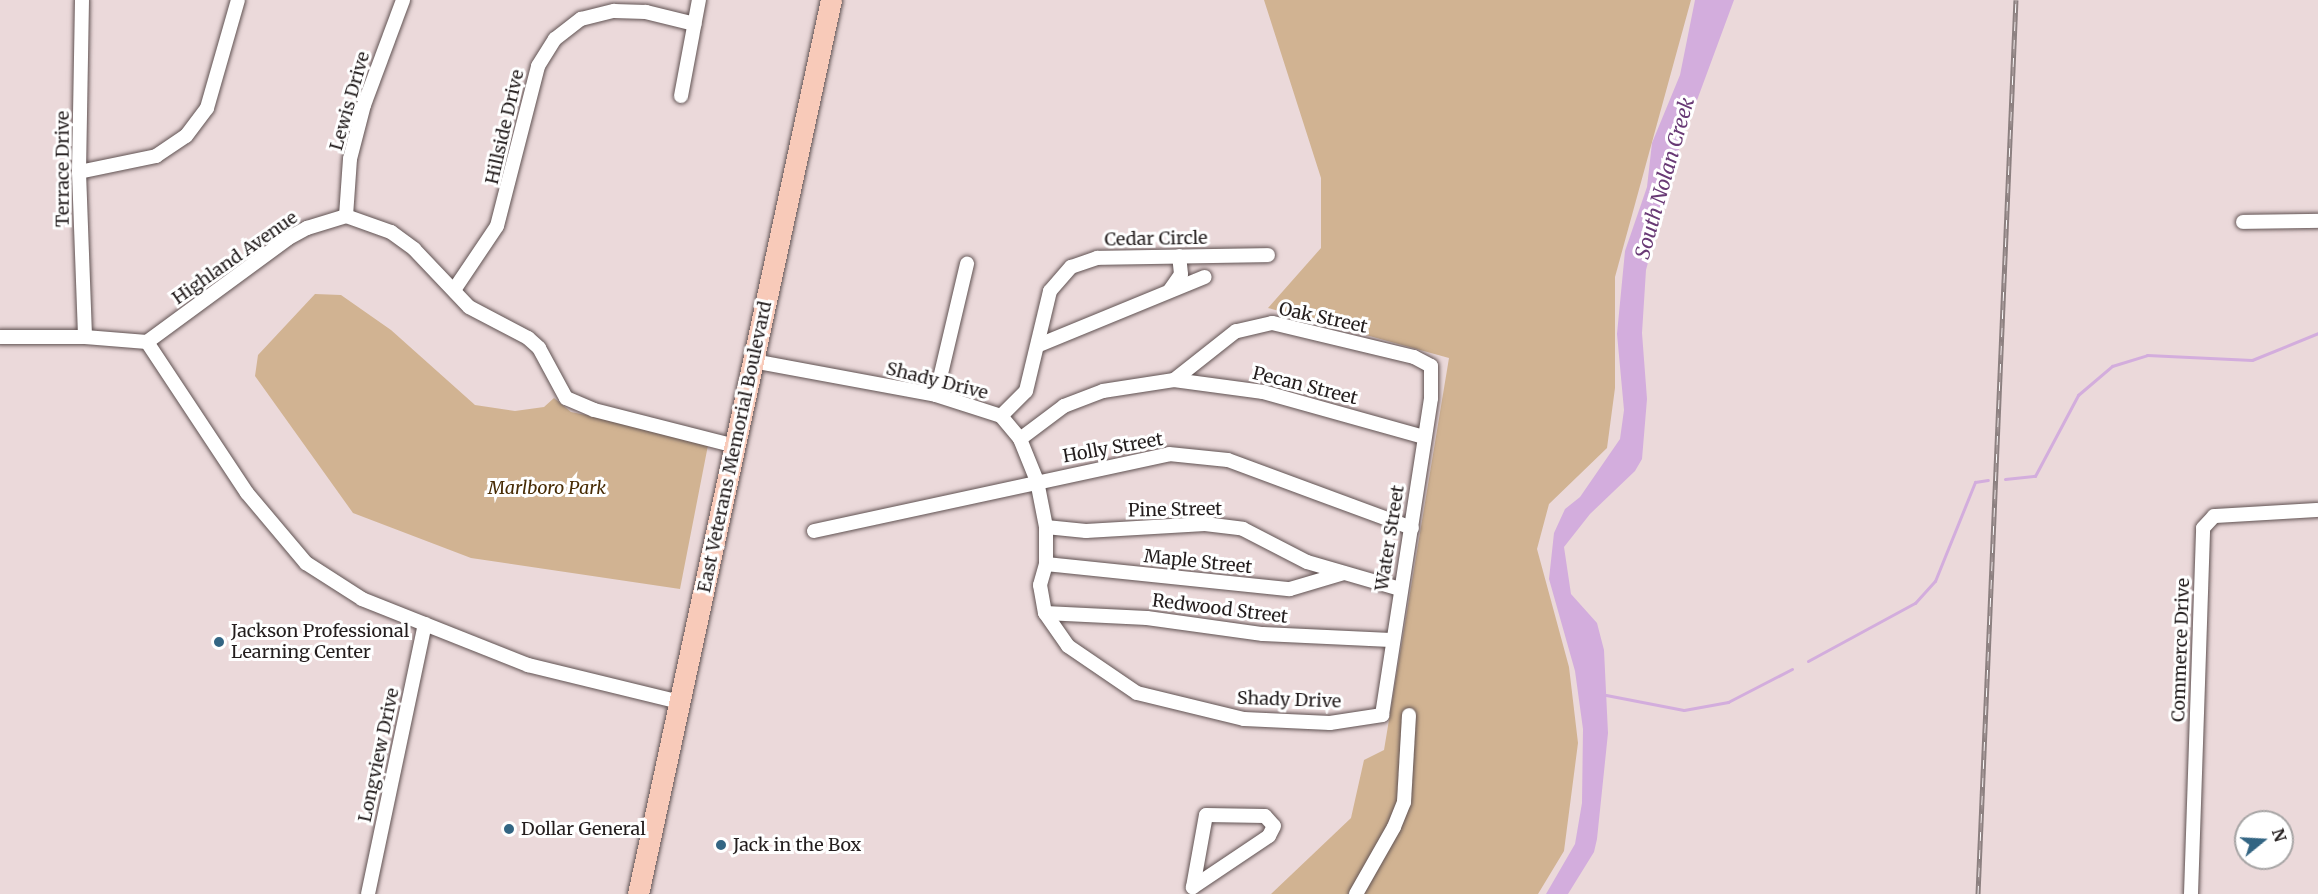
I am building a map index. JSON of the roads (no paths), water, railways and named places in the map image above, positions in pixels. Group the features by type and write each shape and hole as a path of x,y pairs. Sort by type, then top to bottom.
{"main road":[{"name":"East Veterans Memorial Boulevard","path":"638,894 831,0"},
{"path":"644,865 654,894"}],"street":[{"name":"Terrace Drive","path":"82,0 79,172 85,337"},
{"path":"79,172 156,156 186,136 207,108 238,0"},
{"name":"Lewis Drive","path":"346,216 350,159 364,105 403,0"},
{"path":"681,96 699,0"},
{"name":"Hillside Drive","path":"454,290 497,226 538,66 555,39 580,20 614,11 646,12 695,24"},
{"path":"346,216 391,232 454,290 469,308 538,348 566,398 594,410 735,446"},
{"name":"Highland Avenue","path":"147,342 287,239 307,228 346,216"},
{"path":"2243,222 2318,221"},
{"name":"Cedar Circle","path":"1001,416 1026,391 1039,345 1050,291 1071,267 1097,258 1268,255"},
{"path":"1169,292 1179,282 1179,256"},
{"path":"936,395 967,264"},
{"path":"1039,345 1205,277"},
{"name":"Oak Street","path":"1020,439 1064,406 1103,391 1174,380 1236,332 1272,323 1414,357 1431,366"},
{"path":"0,337 85,337 147,342 247,493 306,563 362,599 528,665 680,702"},
{"name":"Shady Drive","path":"753,361 936,395 1001,416 1020,439 1037,481 1046,527 1046,564 1040,585 1046,614 1068,646 1137,693 1244,720 1330,723 1382,715"},
{"name":"Water Street","path":"1382,715 1391,640 1412,528 1431,398 1431,366"},
{"name":"Pecan Street","path":"1174,380 1263,392 1424,436"},
{"name":"Holly Street","path":"814,531 1169,454 1228,460 1412,528"},
{"name":"Commerce Drive","path":"2191,894 2204,528 2214,516 2318,510"},
{"name":"Pine Street","path":"1046,527 1086,531 1205,524 1243,529 1307,562 1400,589"},
{"name":"Maple Street","path":"1046,564 1290,589 1344,573"},
{"name":"Redwood Street","path":"1046,614 1147,618 1263,634 1391,640"},
{"name":"Longview Drive","path":"368,894 425,624"},
{"path":"1356,894 1394,827 1404,802 1408,715"},
{"path":"1206,815 1265,816 1273,821 1269,836 1192,890 1206,815"}],"water":[{"name":"South Nolan Creek","path":"1695,0 1734,0 1679,149 1646,270 1642,333 1647,399 1642,459 1635,471 1590,514 1564,547 1571,594 1597,623 1604,650 1608,733 1597,839 1594,852 1568,894 1546,894 1575,844 1582,803 1583,729 1575,671 1549,579 1554,533 1565,509 1580,497 1620,439 1624,410 1617,334 1625,251 1647,187 1652,143 1680,75"}],"waterway":[{"path":"2005,479 2035,476 2078,395 2112,366 2147,355 2252,360 2318,333"},
{"path":"1808,661 1915,603 1935,581 1975,482 1988,480"},
{"path":"1606,695 1684,710 1728,702 1792,669"}],"railway":[{"path":"1978,894 2016,0"}],"place":[{"name":"Jackson Professional Learning Center","path":"219,642"},
{"name":"Dollar General","path":"509,829"},
{"name":"Jack in the Box","path":"721,845"}],"park label":[{"name":"Marlboro Park","path":"547,488"}]}
